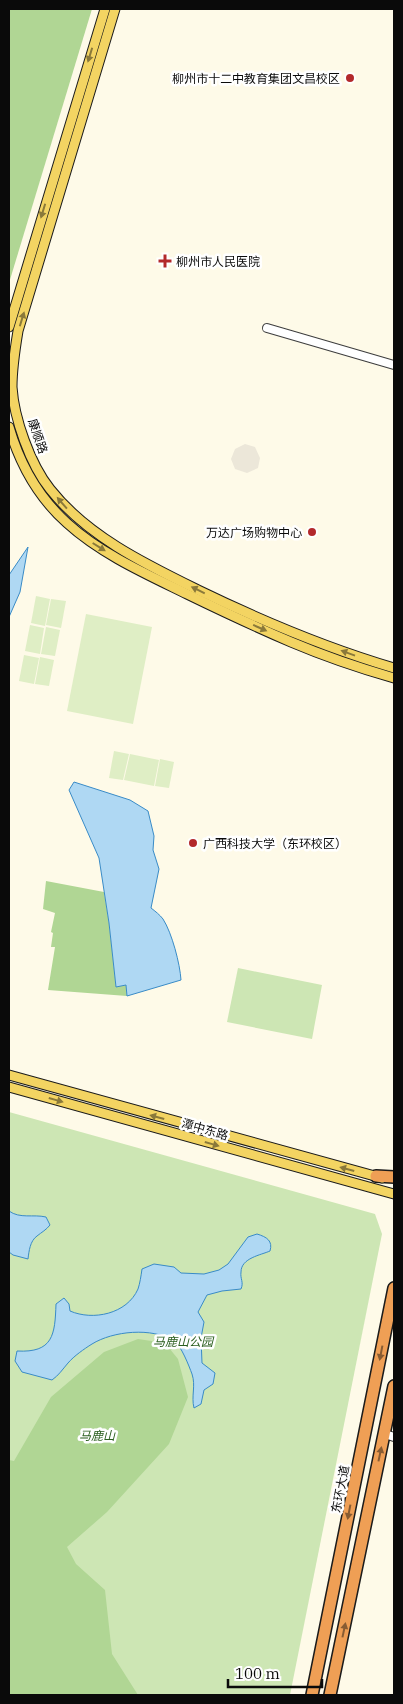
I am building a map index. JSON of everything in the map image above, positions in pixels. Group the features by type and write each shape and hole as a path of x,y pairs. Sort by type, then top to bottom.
{"highway":[{"path":"376,1176 394,1179"},
{"name":"东环大道","path":"312,1695 394,1288"},
{"path":"330,1695 389,1435 394,1386"}],"main road":[{"path":"9,327 105,9"},
{"name":"康顺路","path":"115,9 18,331 12,387 16,411 35,466 48,488 69,511 97,533 126,552 174,578 273,625 363,659 394,668"},
{"name":"康顺路","path":"9,427 23,467 34,485 61,516 84,537 153,578 248,623 300,646 394,678"},
{"name":"潭中东路","path":"9,1076 376,1176"},
{"name":"潭中东路","path":"9,1087 394,1194"},
{"path":"372,1188 394,1201"}],"street":[{"path":"267,328 394,365"}],"green space":[{"path":"9,9 92,9 9,283"},
{"path":"36,596 50,599 45,626 31,623"},
{"path":"51,599 66,601 61,628 46,625"},
{"path":"86,614 152,627 133,724 67,711"},
{"path":"30,625 44,628 40,654 25,651"},
{"path":"46,627 60,630 55,656 41,654"},
{"path":"24,655 39,658 34,684 19,681"},
{"path":"40,657 54,660 49,686 35,684"},
{"path":"114,751 129,754 123,780 109,778"},
{"path":"130,754 159,760 154,786 124,780"},
{"path":"160,759 174,762 169,788 155,786"},
{"path":"46,881 104,892 116,986 126,985 127,996 48,990 55,947 51,947 53,933 51,932 55,913 43,909"},
{"path":"238,968 322,985 312,1039 227,1022"},
{"name":"马鹿山公园","path":"9,1112 375,1214 382,1234 290,1695 9,1695"},
{"name":"马鹿山","path":"138,1339 165,1343 178,1359 188,1397 169,1444 107,1512 67,1547 76,1564 105,1590 112,1654 138,1695 9,1695 9,1460 14,1461 51,1397 104,1352"}],"shaded area":[{"path":"245,444 255,447 260,458 258,468 247,473 235,469 231,459 235,449"}],"water":[{"path":"28,547 20,592 9,617 9,575"},
{"path":"74,782 130,800 148,811 154,836 153,850 159,869 151,908 163,919 169,932 177,957 181,980 127,996 126,985 116,987 99,858 69,790"},
{"path":"9,1211 22,1216 46,1217 50,1225 33,1241 30,1246 28,1259 9,1252"},
{"path":"257,1234 270,1242 270,1251 244,1263 241,1272 241,1289 207,1295 198,1312 204,1322 201,1338 202,1363 215,1373 213,1384 204,1390 201,1404 194,1408 193,1378 182,1351 174,1341 155,1334 133,1332 101,1340 76,1355 52,1380 22,1372 15,1361 17,1351 38,1349 50,1340 55,1325 56,1304 64,1298 69,1304 70,1311 79,1314 99,1315 118,1310 133,1298 138,1289 142,1269 154,1264 174,1267 181,1273 204,1274 219,1270 228,1264 248,1237"}],"place":[{"name":"柳州市十二中教育集团文昌校区","path":"350,78"},
{"name":"柳州市人民医院","path":"165,261"},
{"name":"万达广场购物中心","path":"312,532"},
{"name":"广西科技大学（东环校区）","path":"193,843"}]}
